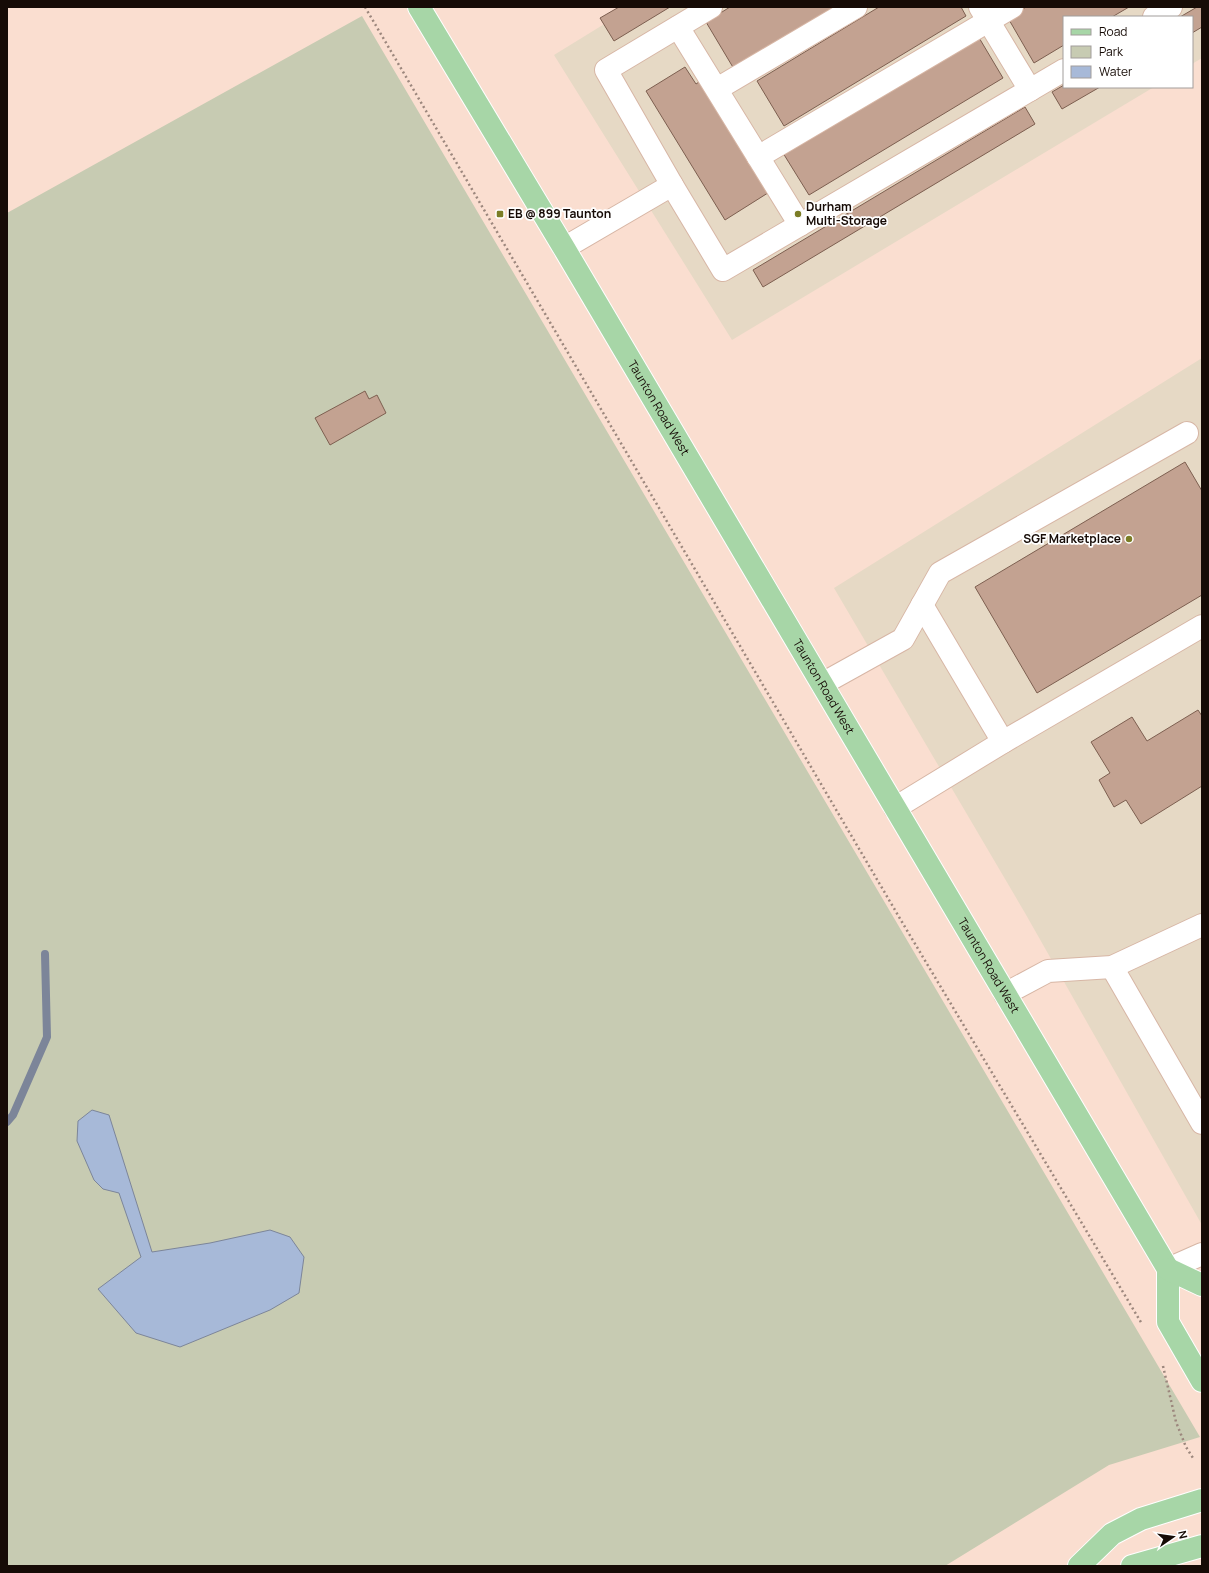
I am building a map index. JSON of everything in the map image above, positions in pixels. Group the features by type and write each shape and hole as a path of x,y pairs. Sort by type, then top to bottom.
{"main road":[{"name":"Taunton Road West","path":"423,9 477,105 564,248 1168,1269"},
{"path":"1202,1285 1168,1269 1168,1322 1202,1381"},
{"path":"1079,1566 1112,1534 1141,1520 1202,1500"},
{"path":"1132,1566 1202,1546"}],"lane":[{"path":"711,7 606,70 723,270 1063,71"},
{"path":"716,89 856,7"},
{"path":"758,157 985,14 1012,7"},
{"path":"1156,16 1171,7"},
{"path":"985,14 1030,90"},
{"path":"678,27 800,225"},
{"path":"564,248 672,185"},
{"path":"822,684 902,639 940,573 1186,433"},
{"path":"922,605 1003,742"},
{"path":"895,808 1003,742 1202,626"},
{"path":"1005,994 1048,971 1112,967 1202,925"},
{"path":"1112,967 1202,1122"},
{"path":"1168,1269 1202,1254"}],"path":[{"path":"365,7 902,922 1144,1328"},
{"path":"1161,1361 1176,1422 1186,1447 1193,1458"}],"shaded area":[{"name":"Durham Multi-Storage","path":"632,7 1202,7 1202,58 1193,63 1193,16 1063,16 1063,88 1152,88 732,340 554,55"},
{"path":"1202,358 1202,1225 1025,913 834,588"}],"green space":[{"path":"362,16 1200,1437 1109,1465 945,1566 7,1566 7,213"}],"water":[{"path":"92,1110 109,1115 152,1252 210,1243 270,1230 290,1237 304,1257 299,1293 270,1310 180,1347 136,1333 98,1289 141,1257 119,1193 103,1189 94,1180 77,1141 78,1121"}],"building":[{"path":"619,7 670,7 614,41 600,18"},
{"path":"730,7 837,7 734,69 706,22"},
{"path":"879,7 961,7 966,16 784,126 757,81"},
{"path":"1026,7 1129,7 1114,16 1063,16 1063,46 1034,63 1008,18"},
{"path":"1197,7 1202,7 1202,27 1193,32 1193,16 1182,16"},
{"path":"978,36 1003,78 809,195 783,153"},
{"path":"685,67 696,84 702,80 771,191 725,220 646,91"},
{"path":"1063,86 1063,88 1098,88 1062,109 1052,92"},
{"path":"1025,107 1035,124 763,287 753,270"},
{"path":"365,391 369,399 377,395 386,413 330,445 315,418"},
{"name":"SGF Marketplace","path":"1185,462 1202,491 1202,595 1037,693 975,587"},
{"path":"1198,710 1202,716 1202,786 1141,824 1126,800 1114,807 1099,780 1110,773 1091,742 1132,717 1147,741"}],"waterway":[{"path":"7,1122 13,1115 47,1037 45,954"}],"place":[{"name":"EB @ 899 Taunton","path":"500,214"},
{"name":"Durham Multi-Storage","path":"798,214"},
{"name":"SGF Marketplace","path":"1129,539"}]}
